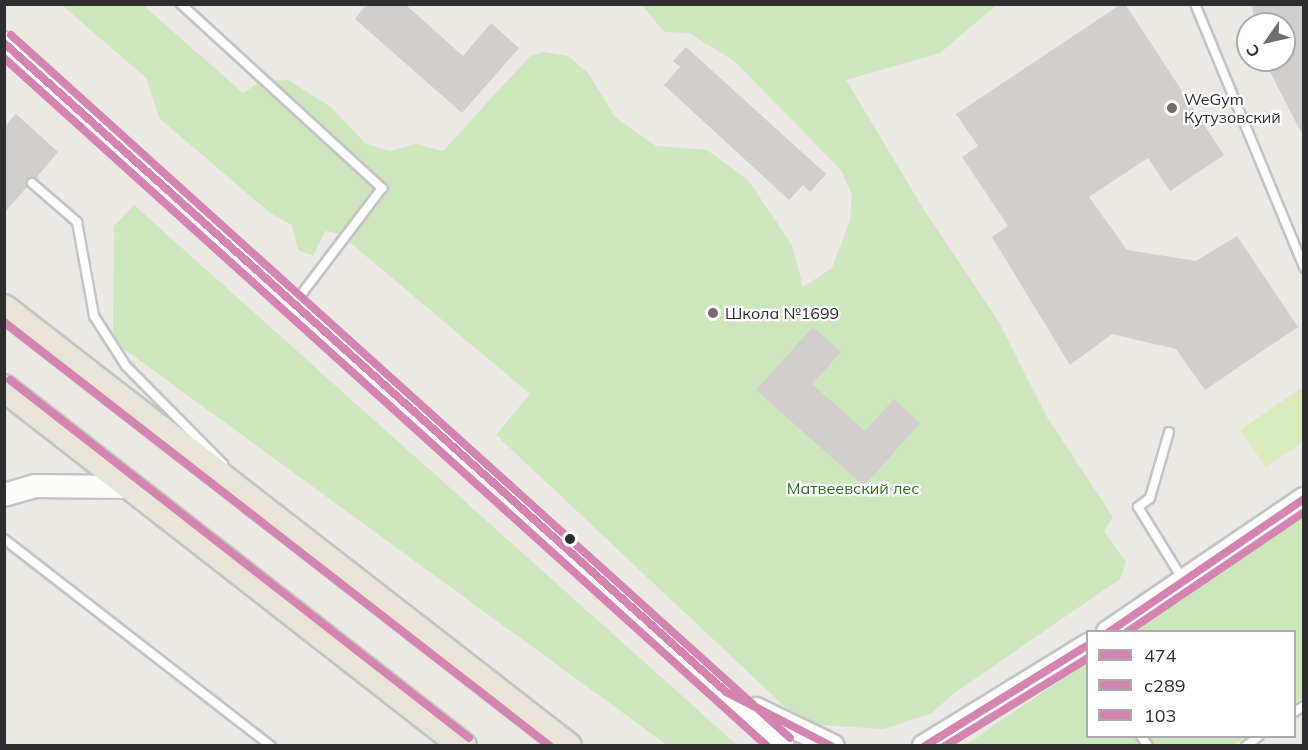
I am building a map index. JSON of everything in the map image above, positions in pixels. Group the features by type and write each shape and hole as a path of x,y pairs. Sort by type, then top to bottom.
{"main road":[{"path":"4,43 726,692 783,746"},
{"path":"4,308 568,746"},
{"path":"4,388 463,746"},
{"path":"4,495 35,486 129,487"},
{"path":"1111,630 1182,578 1304,499"},
{"path":"924,746 1086,646"},
{"path":"726,692 795,730 833,746"}],"lane":[{"path":"181,4 382,188 294,304"},
{"path":"1195,4 1300,248 1304,267"},
{"path":"32,183 77,222 94,316 126,366 278,520"},
{"path":"1169,432 1150,498 1138,507 1182,578"},
{"path":"4,539 272,746"}],"green space":[{"name":"Матвеевский лес","path":"62,5 143,5 243,93 261,81 288,80 331,107 365,143 390,151 416,144 443,151 530,56 543,52 568,56 588,73 615,117 656,146 707,150 748,180 792,245 803,287 832,268 850,220 852,195 841,170 734,61 689,33 664,32 642,5 997,5 940,53 846,80 924,210 999,322 1047,417 1113,517 1104,531 1126,562 1120,579 953,694 932,713 884,729 803,724 496,435 530,394 340,234 325,231 313,256 298,250 292,225 270,213 159,118 146,78"},
{"path":"134,205 737,745 667,745 113,341 114,226"},
{"path":"1303,387 1303,442 1266,467 1240,430"},
{"path":"1303,516 1303,697 1296,702 1296,630 1134,630"},
{"path":"1086,663 1086,738 1244,738 1232,746 964,746"}],"building":[{"path":"367,4 405,4 463,56 491,23 519,48 462,113 355,19"},
{"path":"1121,4 1125,4 1224,155 1170,191 1148,158 1089,197 1127,250 1196,261 1237,236 1298,327 1205,390 1176,349 1112,334 1070,365 992,237 1008,226 962,157 978,146 956,114"},
{"path":"1252,4 1304,4 1304,138 1270,72 1296,72 1296,12 1253,12"},
{"path":"686,47 826,174 810,192 803,185 789,200 664,85 680,67 673,61"},
{"path":"16,114 58,152 36,178 28,178 27,187 4,213 4,127"},
{"path":"813,327 841,352 812,384 865,431 894,399 920,423 864,486 756,390"}],"transit line":[{"name":"103","path":"11,35 790,738"},
{"name":"474","path":"4,43 726,692 831,746"},
{"name":"с289","path":"4,58 767,746"},
{"name":"с289","path":"4,322 550,746"},
{"name":"103","path":"10,380 469,738"},
{"name":"474","path":"1112,630 1304,499"},
{"name":"с289","path":"1130,630 1304,512"},
{"name":"474","path":"925,746 1086,646"},
{"name":"с289","path":"945,746 1086,659"}],"place":[{"name":"WeGym Кутузовский","path":"1172,108"},
{"name":"Школа №1699","path":"713,313"}]}
